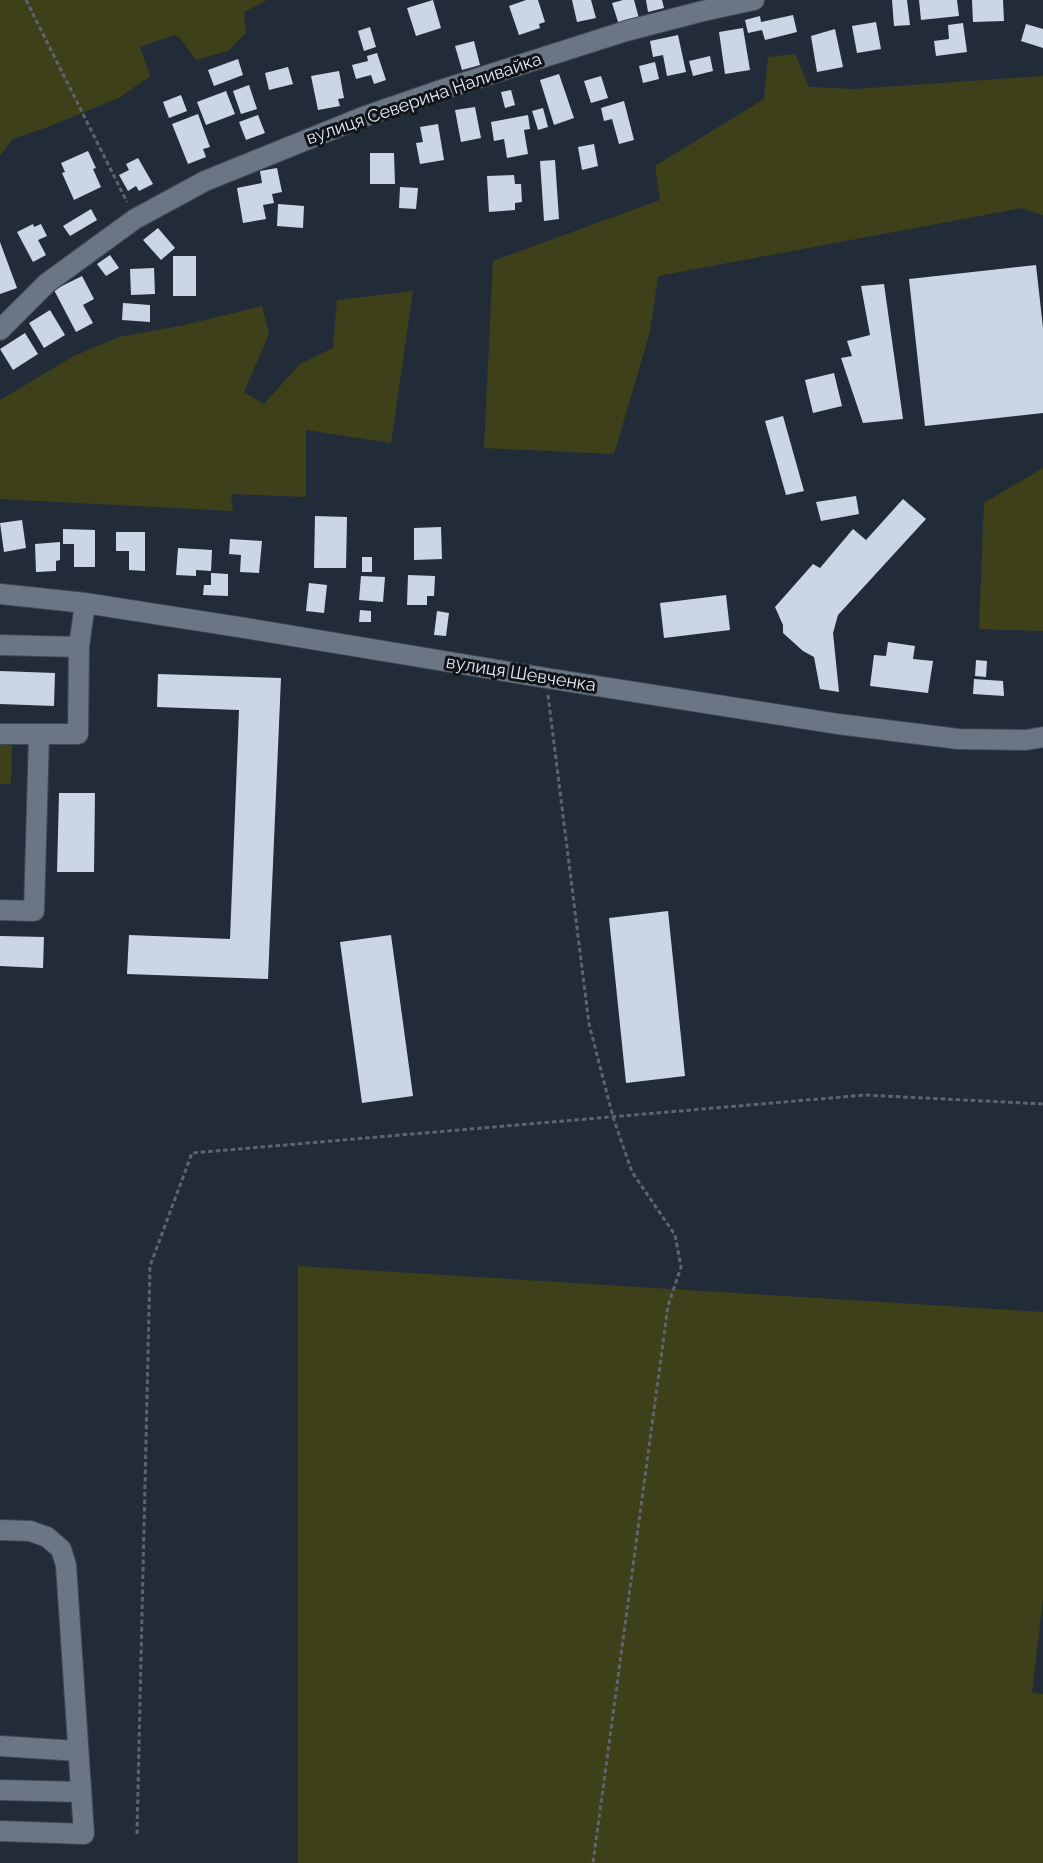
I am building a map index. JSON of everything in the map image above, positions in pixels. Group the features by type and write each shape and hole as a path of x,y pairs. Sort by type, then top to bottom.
{"street":[{"name":"вулиця Северина Наливайка","path":"0,330 47,283 135,219 205,181 363,117 626,31 703,10 754,0"},
{"name":"вулиця Шевченка","path":"0,594 85,603 838,724 958,739 1026,740 1043,737"},
{"path":"0,734 78,734 79,647 85,603"},
{"path":"0,645 79,647"},
{"path":"0,910 34,911 39,735"},
{"path":"0,1530 30,1531 47,1537 61,1549 66,1565 84,1834 0,1831"},
{"path":"0,1746 78,1750"},
{"path":"0,1790 81,1792"}],"path":[{"path":"26,0 135,219"},
{"path":"546,678 590,1024 613,1117 632,1172 675,1235 681,1267 668,1306 593,1863"},
{"path":"137,1834 150,1266 192,1153 865,1095 1043,1104"}],"green space":[{"path":"0,0 267,0 244,12 246,33 228,51 196,60 181,39 174,35 140,47 150,76 119,98 12,139 0,156"},
{"path":"795,54 809,87 855,89 1043,76 1043,215 1022,208 658,276 650,332 614,454 484,448 493,261 660,200 655,166 764,99 768,57"},
{"path":"413,291 391,443 306,430 306,497 231,494 233,511 0,499 0,400 74,356 119,337 185,325 262,306 269,334 244,392 264,404 300,364 333,348 337,300"},
{"path":"1043,468 1043,631 979,629 984,503"},
{"path":"0,743 12,743 11,784 0,784"},
{"path":"298,1266 1043,1312 1043,1598 1032,1693 1043,1694 1043,1863 298,1863"}],"building":[{"path":"433,0 441,28 416,36 407,8"},
{"path":"526,0 538,0 545,22 539,24 540,28 519,35 509,6"},
{"path":"572,0 591,0 596,18 577,22"},
{"path":"634,0 640,22 620,28 612,3"},
{"path":"646,0 662,0 664,8 648,12"},
{"path":"892,0 907,0 910,25 894,26"},
{"path":"919,0 957,0 959,16 921,20"},
{"path":"972,0 1003,0 1004,21 973,22"},
{"path":"793,15 797,32 765,40 762,30 748,33 745,20 760,16 761,22"},
{"path":"876,22 881,49 857,53 852,26"},
{"path":"963,23 967,52 936,56 934,41 949,39 948,25"},
{"path":"1026,24 1043,29 1043,48 1021,41"},
{"path":"370,27 376,47 364,51 358,31"},
{"path":"743,28 750,70 725,74 719,32"},
{"path":"835,29 843,67 817,72 811,36"},
{"path":"678,35 686,72 667,76 663,55 653,57 650,41"},
{"path":"474,41 480,65 462,70 455,46"},
{"path":"377,53 386,80 374,84 371,75 356,79 352,65 368,61 367,56"},
{"path":"710,56 713,71 693,76 689,61"},
{"path":"238,59 243,75 214,86 208,70"},
{"path":"655,62 659,79 643,83 639,66"},
{"path":"288,67 293,84 269,90 265,73"},
{"path":"339,71 344,98 338,99 340,106 318,110 311,76"},
{"path":"559,74 574,118 554,125 540,80"},
{"path":"601,76 608,98 591,103 584,81"},
{"path":"249,85 257,109 241,114 233,91"},
{"path":"511,90 515,105 505,108 501,92"},
{"path":"226,91 235,114 206,125 197,102"},
{"path":"181,95 187,111 169,118 163,102"},
{"path":"624,101 634,140 619,144 612,119 604,121 601,108"},
{"path":"475,107 481,138 461,142 455,110"},
{"path":"543,108 548,127 538,130 532,111"},
{"path":"198,114 210,147 203,149 206,157 188,164 172,124"},
{"path":"258,115 265,133 246,140 239,122"},
{"path":"528,115 530,129 524,130 528,154 507,158 504,139 494,141 491,122"},
{"path":"438,124 444,160 420,164 416,143 423,142 420,127"},
{"path":"594,144 598,166 582,170 578,147"},
{"path":"88,151 101,187 74,200 62,173 65,172 61,163"},
{"path":"370,153 394,153 395,184 370,184"},
{"path":"138,158 153,184 139,191 136,186 128,191 119,175 129,170 126,164"},
{"path":"555,160 559,219 544,221 540,161"},
{"path":"277,168 282,192 272,194 274,203 263,205 266,219 243,223 237,188 262,183 260,171"},
{"path":"514,175 515,184 521,184 522,202 515,203 515,210 489,212 487,176"},
{"path":"400,187 418,188 416,209 399,208"},
{"path":"278,204 304,206 303,228 277,226"},
{"path":"91,209 97,220 70,236 63,226"},
{"path":"33,224 34,227 41,224 47,236 38,240 46,255 33,262 17,232"},
{"path":"158,228 175,248 161,260 143,240"},
{"path":"0,242 17,288 0,294"},
{"path":"110,255 119,268 106,276 97,264"},
{"path":"173,256 196,256 196,296 173,296"},
{"path":"1036,265 1043,328 1043,413 925,426 909,279"},
{"path":"154,268 155,294 131,295 130,269"},
{"path":"82,276 94,299 83,305 93,323 76,332 54,290"},
{"path":"884,284 903,419 863,423 841,358 852,356 847,341 870,335 861,286"},
{"path":"123,303 150,305 150,322 122,320"},
{"path":"50,310 65,335 44,348 29,323"},
{"path":"25,333 38,354 13,370 0,349"},
{"path":"834,373 842,406 813,413 805,380"},
{"path":"783,416 804,491 786,495 765,421"},
{"path":"856,496 859,514 821,521 816,502"},
{"path":"903,499 926,519 838,615 833,633 839,692 820,689 814,657 803,651 783,633 783,625 775,607 813,564 820,568 853,529 866,540"},
{"path":"315,516 347,517 346,568 314,568"},
{"path":"22,520 26,548 4,552 0,523"},
{"path":"441,527 442,559 414,560 414,528"},
{"path":"63,529 95,530 95,567 74,567 74,544 63,544"},
{"path":"116,532 145,532 145,571 129,570 129,551 116,551"},
{"path":"230,539 262,541 259,573 240,572 241,555 229,554"},
{"path":"60,542 60,560 56,561 56,571 36,572 35,544"},
{"path":"178,548 212,550 211,571 196,570 196,576 176,575"},
{"path":"362,557 372,557 372,572 362,572"},
{"path":"211,573 228,574 228,596 203,595 204,585 211,585"},
{"path":"408,575 435,576 434,596 427,596 427,605 407,605"},
{"path":"361,576 385,577 383,602 359,600"},
{"path":"309,583 327,585 324,613 306,611"},
{"path":"726,595 730,630 664,638 660,603"},
{"path":"360,610 371,611 371,622 359,622"},
{"path":"437,611 449,613 446,636 434,635"},
{"path":"888,642 915,646 913,659 933,661 928,693 870,686 874,655 886,656"},
{"path":"976,660 987,661 986,677 975,676"},
{"path":"0,671 55,673 54,706 0,704"},
{"path":"158,674 281,678 268,979 127,974 129,935 230,939 239,710 157,707"},
{"path":"974,679 1003,681 1004,696 973,694"},
{"path":"59,793 95,793 94,872 57,872"},
{"path":"668,911 685,1076 626,1083 609,918"},
{"path":"391,935 413,1096 362,1103 340,942"},
{"path":"0,936 44,937 43,968 0,966"}]}
